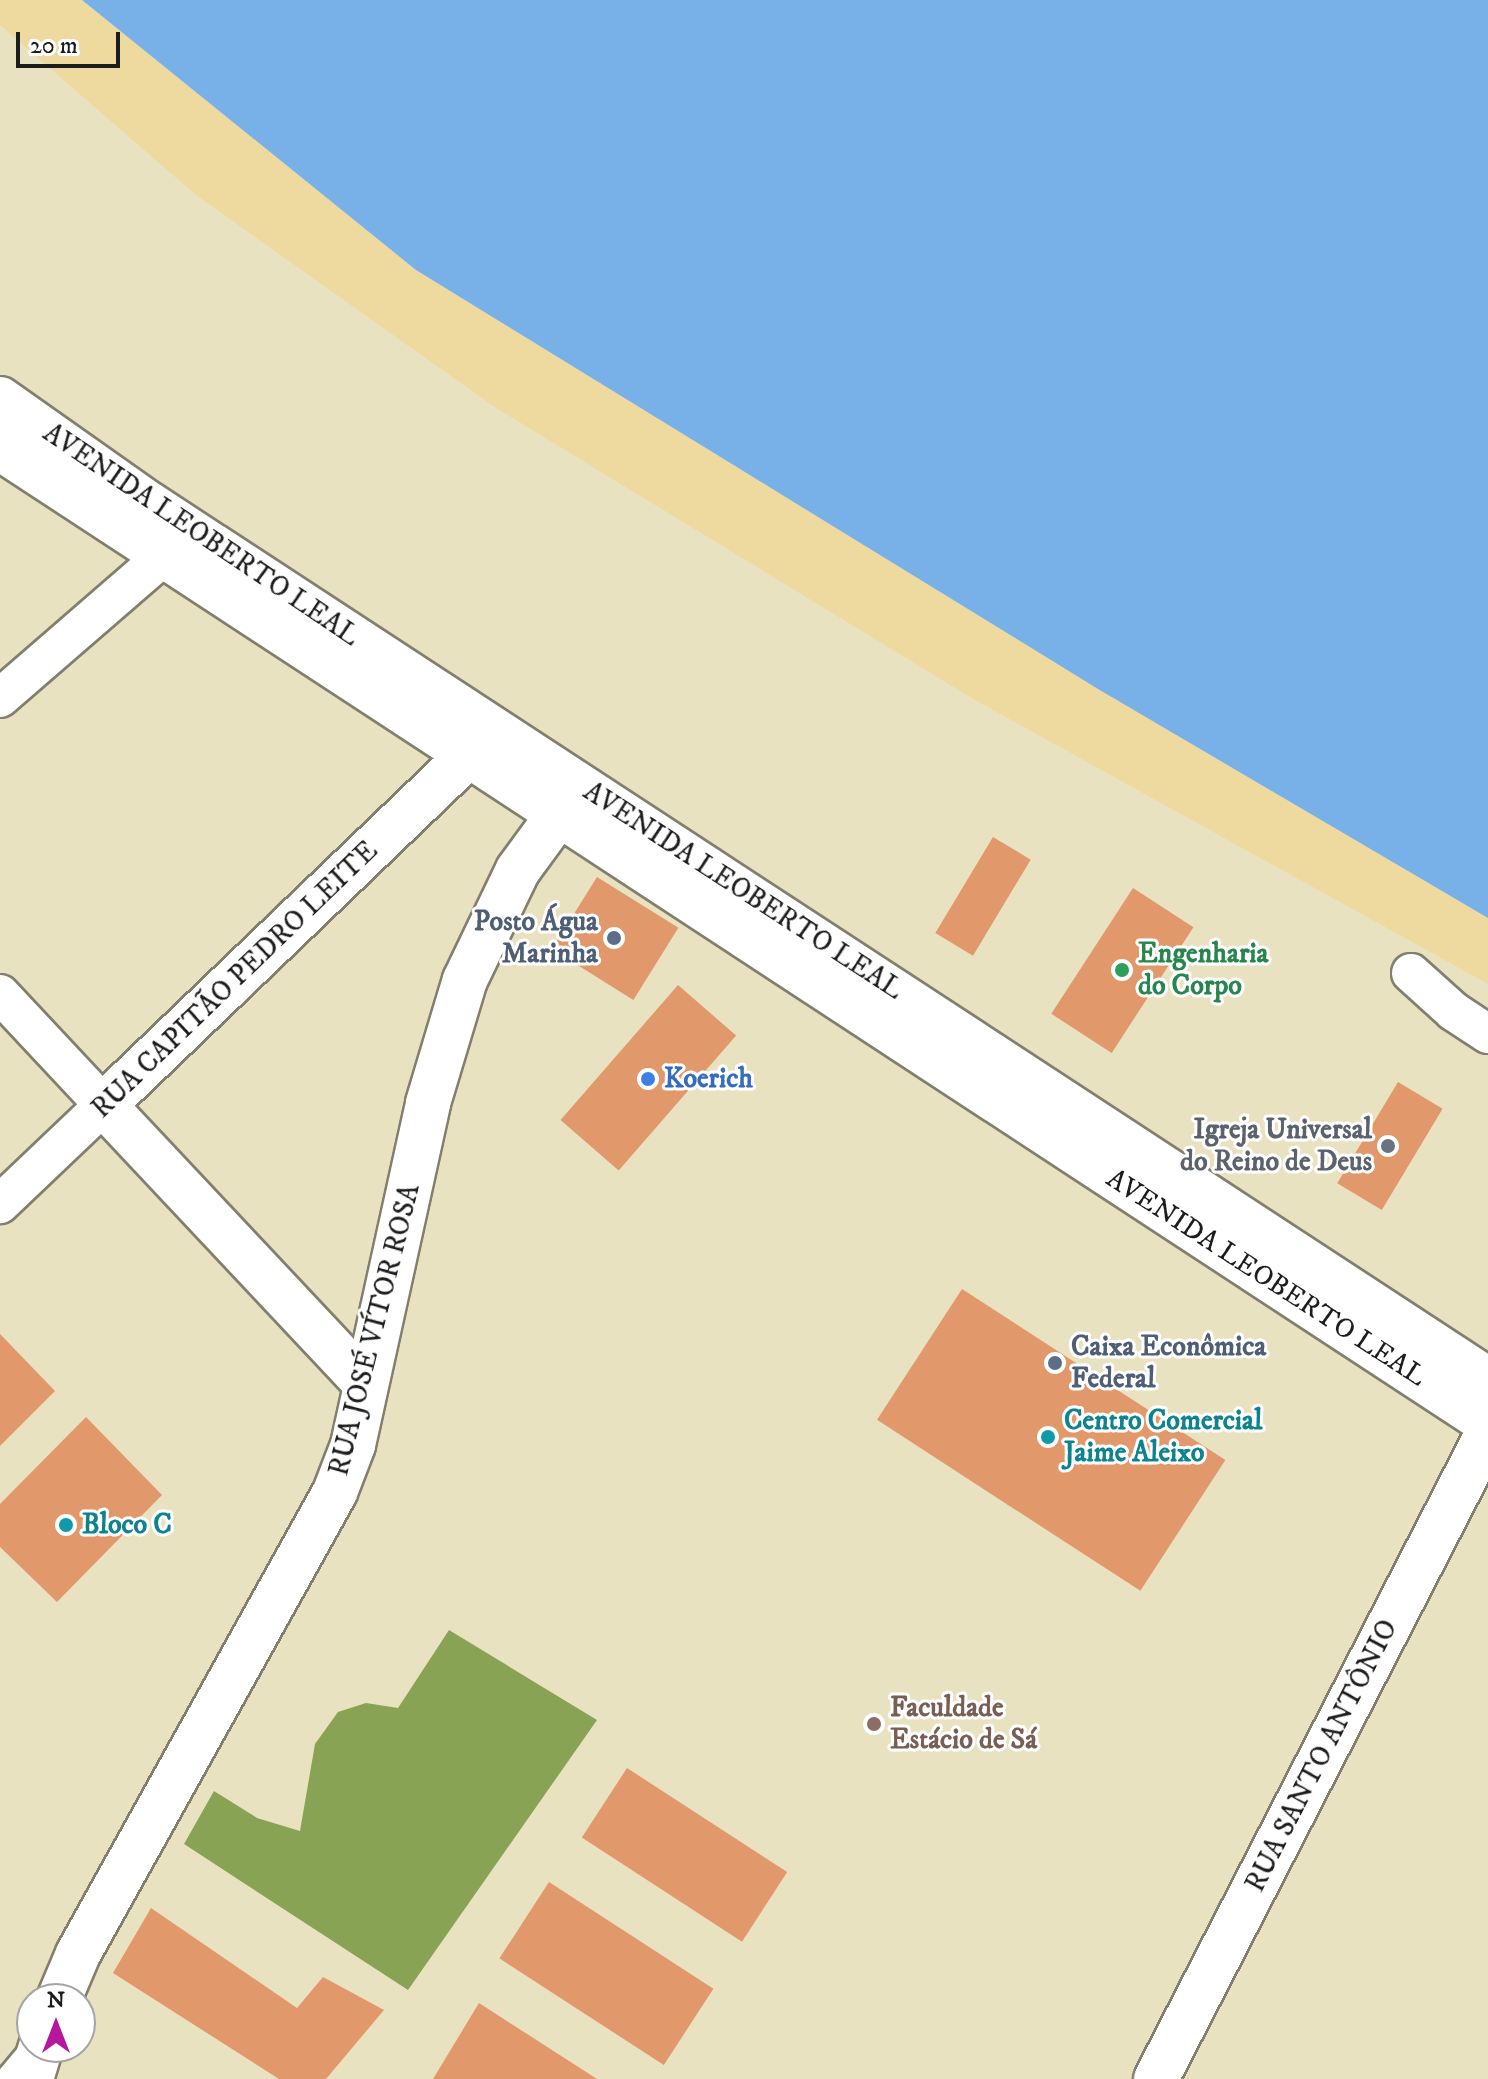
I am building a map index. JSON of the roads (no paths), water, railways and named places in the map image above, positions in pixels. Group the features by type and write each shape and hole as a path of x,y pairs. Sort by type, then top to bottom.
{"main road":[{"name":"AVENIDA LEOBERTO LEAL","path":"0,399 482,743 559,814 1488,1423"},
{"name":"AVENIDA LEOBERTO LEAL","path":"0,448 164,556 482,743 1488,1380"},
{"name":"RUA CAPITÃO PEDRO LEITE","path":"104,1105 482,743"},
{"name":"RUA JOSÉ VÍTOR ROSA","path":"66,1983 78,1954 312,1539 353,1445 428,1103 465,980 518,870 559,814"},
{"path":"104,1105 365,1383"},
{"name":"RUA SANTO ANTÔNIO","path":"1156,2079 1488,1433"}],"street":[{"path":"0,698 164,556"},
{"path":"1411,973 1453,1011 1488,1034"},
{"path":"0,994 104,1105"},
{"name":"RUA CAPITÃO PEDRO LEITE","path":"0,1204 104,1105"}],"lane":[{"path":"5,2079 18,2063"}],"water":[{"path":"82,0 1488,0 1488,918 1098,689 416,270"}],"place":[{"name":"Posto Água Marinha","path":"614,938"},
{"name":"Engenharia do Corpo","path":"1122,970"},
{"name":"Koerich","path":"648,1079"},
{"name":"Igreja Universal do Reino de Deus","path":"1388,1146"},
{"name":"Caixa Econômica Federal","path":"1055,1363"},
{"name":"Centro Comercial Jaime Aleixo","path":"1048,1437"},
{"name":"Bloco C","path":"66,1525"},
{"name":"Faculdade Estácio de Sá","path":"874,1724"}]}
